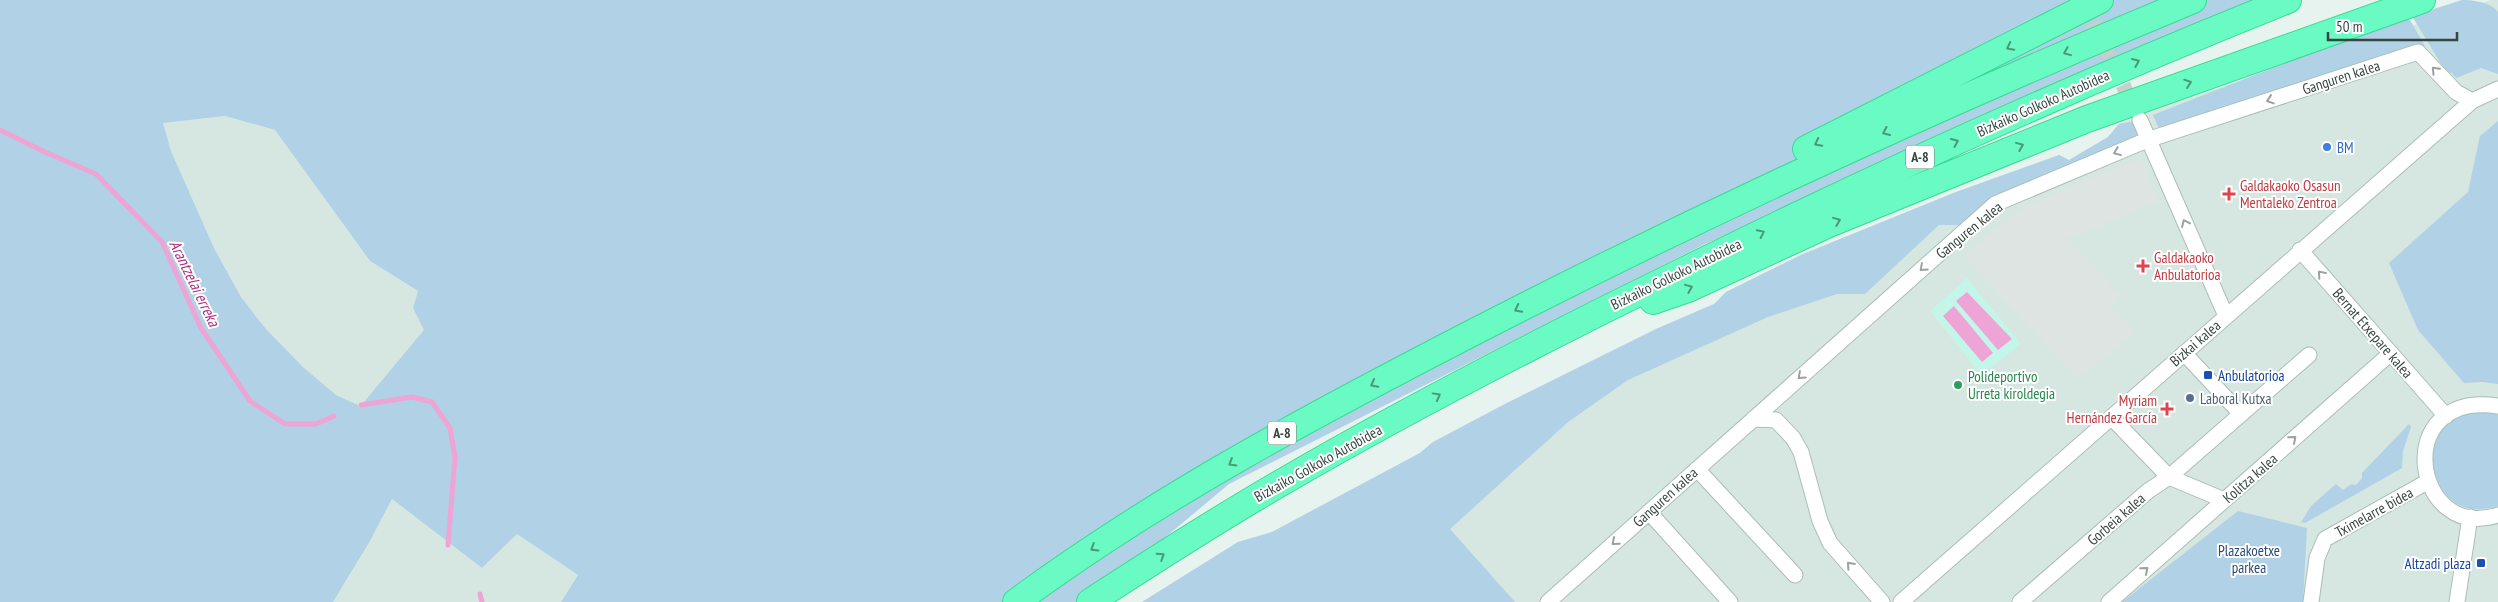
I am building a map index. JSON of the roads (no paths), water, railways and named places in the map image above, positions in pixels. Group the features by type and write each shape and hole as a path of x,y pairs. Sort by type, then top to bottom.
{"highway":[{"path":"1562,287 1714,195 2100,0"},
{"name":"A-8","path":"1016,602 1074,561 1182,492 1274,438 1562,287 1828,158 2039,64 2193,0"},
{"name":"Bizkaiko Golkoko Autobidea","path":"1090,602 1186,540 1279,484 1560,331 1834,196 2056,96 2288,0"},
{"path":"1560,331 1688,289 1829,224 2087,119 2422,0"}],"street":[{"name":"Ganguren kalea","path":"1549,602 1995,204 2148,140 2418,52 2456,92 2472,101"},
{"name":"Bizkai kalea","path":"1901,602 2472,101 2496,90"},
{"path":"2140,120 2226,316"},
{"name":"Bernat Etxepare kalea","path":"2300,250 2446,416"},
{"path":"2184,353 2241,414"},
{"name":"Kolitza kalea","path":"2109,602 2390,353"},
{"path":"2169,477 2308,355"},
{"path":"2498,406 2480,404 2462,407 2446,416 2433,429 2426,446 2423,464 2427,482 2437,498 2452,510 2470,517 2490,518 2498,515"},
{"path":"2111,417 2169,477 2224,500"},
{"path":"1753,419 1776,420 1793,438 1801,452 1820,521 1830,543 1882,602"},
{"path":"1697,469 1795,575"},
{"name":"Gorbeia kalea","path":"2020,602 2148,491 2169,477"},
{"name":"Tximelarre bidea","path":"2311,602 2317,558 2325,539 2427,482"},
{"path":"1649,512 1730,602"},
{"path":"2457,602 2470,517"}],"waterway":[{"name":"Arantzelai erreka","path":"0,130 96,174 162,242 201,328 250,401 285,424 316,424 334,416"},
{"name":"Arantzelai erreka","path":"361,405 412,397 432,402 450,428 455,457 448,545"},
{"name":"Arantzelai erreka","path":"480,594 482,602"}],"tunnel":[{"path":"2083,2 2135,110"}],"place":[{"name":"BM","path":"2327,147"},
{"name":"Galdakaoko Osasun Mentaleko Zentroa","path":"2229,194"},
{"name":"Galdakaoko Anbulatorioa","path":"2143,266"},
{"name":"Anbulatorioa","path":"2208,375"},
{"name":"Polideportivo Urreta kiroldegia","path":"1958,385"},
{"name":"Laboral Kutxa","path":"2190,398"},
{"name":"Myriam Hernández García","path":"2167,409"},
{"name":"Altzadi plaza","path":"2481,563"}],"park label":[{"name":"Plazakoetxe parkea","path":"2249,558"}]}
